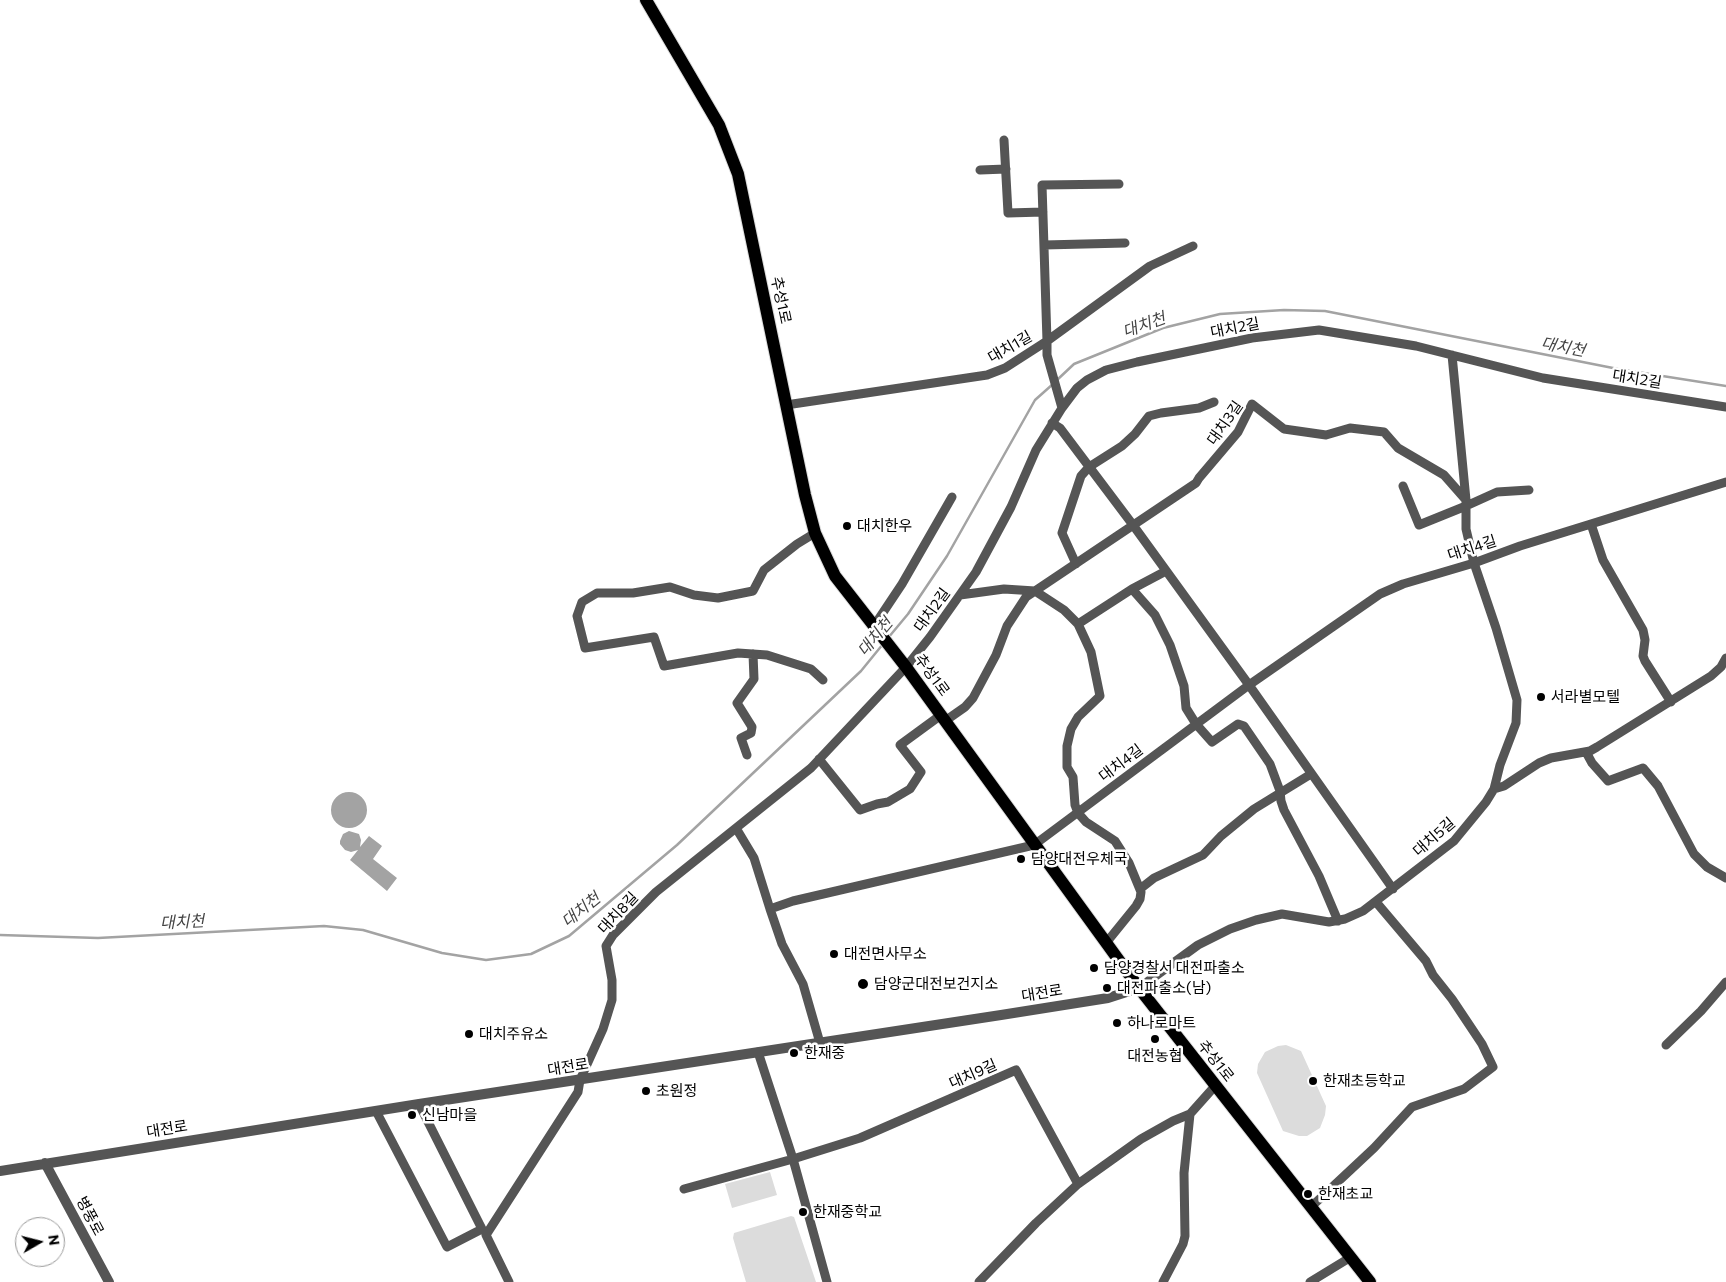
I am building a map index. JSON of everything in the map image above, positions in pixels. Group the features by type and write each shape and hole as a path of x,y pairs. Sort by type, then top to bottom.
{"main road":[{"name":"추성1로","path":"646,0 719,125 738,174 786,405 815,533 835,576 906,667 1139,988 1370,1282"}],"street":[{"path":"1004,140 1008,213 1043,212"},
{"path":"980,170 1006,170"},
{"name":"대치1길","path":"786,405 987,375 1000,371 1046,341 1042,185 1119,184"},
{"path":"1044,245 1125,243"},
{"path":"1062,408 1046,341 1150,266 1193,246"},
{"name":"대치2길","path":"906,667 976,572 1011,507 1036,450 1062,408 1077,388 1106,370 1261,337 1319,330 1416,346 1543,378 1726,407"},
{"path":"1452,355 1466,503 1466,530 1474,563 1496,628 1517,700 1516,723 1500,765 1494,789"},
{"path":"1076,564 1062,533 1081,476 1089,467 1122,446 1135,434 1149,416 1199,408 1214,402"},
{"name":"대치3길","path":"819,759 860,810 888,802 910,789 921,772 900,745 943,718 965,707 973,698 996,655 1007,626 1026,597 1133,525 1165,506 1196,483 1238,432 1252,404 1284,429 1326,436 1350,428 1384,432 1398,448 1444,475 1466,503"},
{"path":"1052,423 1060,428 1133,525 1393,889"},
{"name":"대치4길","path":"1034,845 1248,685 1380,594 1403,584 1726,482"},
{"path":"1403,486 1419,525 1466,503 1497,492 1529,490"},
{"path":"874,626 902,584 952,497"},
{"path":"1591,524 1603,560 1643,630 1645,640 1643,656 1645,661 1671,702"},
{"path":"815,533 797,544 764,570 753,591 718,598 694,595 670,587 633,593 597,593 582,602 577,616 585,648 654,637 664,666 738,653 767,655 810,669 823,680"},
{"path":"1078,624 1132,589 1166,571"},
{"path":"960,595 1004,589 1035,591 1064,610 1078,624 1091,652 1100,696 1078,717 1071,729 1067,746 1067,767 1073,777 1075,805 1078,813 1086,822 1115,841 1129,863 1141,892 1136,906 1106,943"},
{"path":"1132,589 1155,615 1170,645 1184,686 1186,708 1196,724 1212,742 1238,724 1244,726 1273,770 1284,810 1319,876 1338,921"},
{"path":"747,755 741,738 751,733 752,727 737,702 754,679 753,654"},
{"path":"1494,789 1504,786 1550,758 1586,752 1605,742 1711,676 1721,667 1726,658"},
{"name":"대치8길","path":"484,1232 578,1092 580,1080 603,1029 612,1000 612,980 606,946 613,935 656,892 819,759 906,667"},
{"path":"1586,752 1592,763 1608,781 1643,768 1658,786 1694,854 1707,867 1726,878"},
{"path":"1140,889 1154,878 1203,854 1241,818 1310,774"},
{"name":"대치5길","path":"1139,988 1198,945 1256,920 1282,914 1318,921 1338,921 1353,916 1376,902 1454,841 1486,802 1494,789"},
{"path":"736,828 754,858 782,944 803,984 820,1043"},
{"path":"770,909 808,898 1034,845"},
{"path":"1312,1206 1374,1148 1412,1107 1464,1089 1493,1067 1482,1044 1452,999 1432,975 1426,961 1376,902"},
{"path":"1666,1045 1701,1012 1726,982"},
{"name":"대전로","path":"0,1171 419,1104 1108,998 1139,988"},
{"path":"758,1052 793,1159 827,1282"},
{"name":"대치9길","path":"793,1159 860,1138 1016,1070 1078,1184"},
{"path":"979,1282 1036,1223 1078,1184 1141,1139 1190,1114 1215,1086"},
{"path":"419,1104 509,1282"},
{"path":"376,1111 447,1248 484,1232"},
{"path":"1163,1282 1183,1244 1185,1236 1184,1173 1190,1114"},
{"path":"684,1189 793,1159"},
{"name":"병풍로","path":"44,1163 109,1282"},
{"path":"1310,1282 1350,1257"}],"shaded area":[{"path":"349,792 361,798 367,810 361,822 349,828 337,822 331,810 337,798"},
{"path":"349,831 359,834 361,840 360,847 369,836 382,846 373,859 397,878 387,891 350,860 358,850 351,852 345,850 340,844 343,834"},
{"path":"1286,1045 1301,1051 1326,1106 1320,1128 1307,1136 1299,1136 1283,1131 1257,1073 1258,1064 1265,1052 1278,1046"},
{"path":"770,1172 777,1195 732,1208 725,1184"},
{"path":"791,1216 794,1217 816,1282 746,1282 733,1238 734,1233"}],"waterway":[{"name":"대치천","path":"1057,380 1074,364 1163,328 1220,314 1284,310 1325,311 1618,369 1726,386"},
{"name":"대치천","path":"888,638 908,614 947,556 1035,400 1053,384"},
{"name":"대치천","path":"0,935 98,938 324,926 363,930 442,953 486,960 531,954 569,936 677,845 861,671 883,644"}],"place":[{"name":"대치한우","path":"847,526"},
{"name":"서라별모텔","path":"1541,697"},
{"name":"담양대전우체국","path":"1021,859"},
{"name":"대전면사무소","path":"834,954"},
{"name":"담양경찰서 대전파출소","path":"1094,968"},
{"name":"담양군대전보건지소","path":"863,984"},
{"name":"대전파출소(남)","path":"1107,988"},
{"name":"하나로마트","path":"1117,1023"},
{"name":"대치주유소","path":"469,1034"},
{"name":"대전농협","path":"1155,1039"},
{"name":"한재중","path":"794,1053"},
{"name":"한재초등학교","path":"1313,1081"},
{"name":"초원정","path":"646,1091"},
{"name":"신남마을","path":"412,1115"},
{"name":"한재초교","path":"1308,1194"},
{"name":"한재중학교","path":"803,1212"}]}
